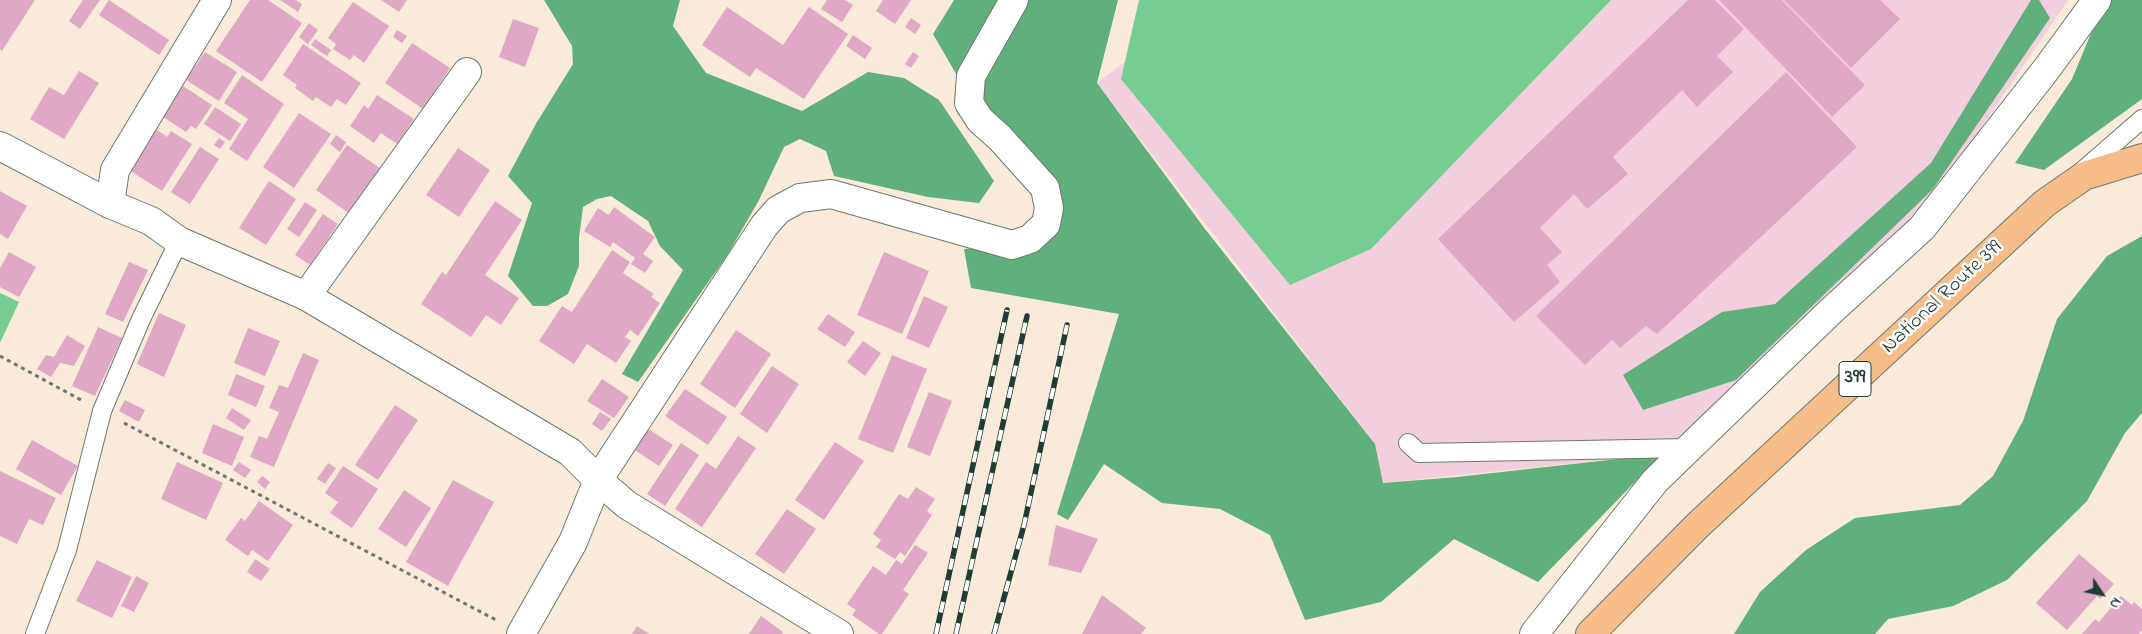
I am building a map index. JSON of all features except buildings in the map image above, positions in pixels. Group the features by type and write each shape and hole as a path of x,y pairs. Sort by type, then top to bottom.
{"highway":[{"name":"National Route 399","path":"1590,634 1698,526 2045,203 2084,176 2142,158"}],"street":[{"path":"110,204 115,170 217,0"},
{"path":"521,634 573,542 598,480 764,226 778,210 800,198 831,194 1012,245 1030,239 1046,224 1049,208 1045,188 1000,138 980,120 969,103 971,76 1014,0"},
{"path":"1534,634 1655,481 1831,311 1922,228 2046,71 2097,0"},
{"path":"306,296 467,72"},
{"path":"0,146 110,204 151,221 178,241 306,296 570,452 627,505 839,634"}],"lane":[{"path":"2045,203 2142,119"},
{"path":"35,634 67,550 102,411 141,319 178,241"},
{"path":"1408,443 1419,453 1688,448"}],"path":[{"path":"0,361 1,356 521,634"}],"shaded area":[{"path":"1207,0 2068,0 1932,200 1775,357 1662,454 1383,483 1375,444 1097,83"}],"green space":[{"path":"544,0 680,0 673,26 706,73 802,111 868,72 904,78 939,100 994,181 979,203 928,197 834,176 826,151 800,139 784,147 759,200 728,254 638,382 622,374 683,270 660,246 648,221 611,196 597,199 583,207 579,238 579,266 568,294 547,306 533,306 508,276 532,203 508,176 537,122 573,64 572,46"},
{"path":"954,0 1118,0 1097,83 1205,229 1375,444 1383,483 1457,477 1662,454 1538,582 1454,539 1381,602 1305,620 1270,535 1220,509 1162,503 1104,464 1068,520 1057,514 1119,314 971,288 964,249 1040,241 1038,174 1003,155 933,34"},
{"path":"1139,0 1611,0 1371,249 1290,285 1121,79"},
{"path":"2031,0 2039,0 2050,18 1933,189 1736,380 1643,410 1623,375 1722,312 1775,304 1931,163"},
{"path":"2111,0 2142,0 2142,99 2044,170 2015,163 2072,79 2097,19"},
{"path":"2142,236 2142,413 2125,433 2087,501 2007,580 1953,606 1888,619 1875,634 1734,634 1760,592 1806,550 1855,518 1960,505 1993,476 2023,421 2057,319 2107,256"},
{"path":"0,293 19,302 0,343"}],"railway":[{"path":"936,634 1007,310"},
{"path":"956,634 1027,316"},
{"path":"994,634 1024,525 1067,325"}]}
